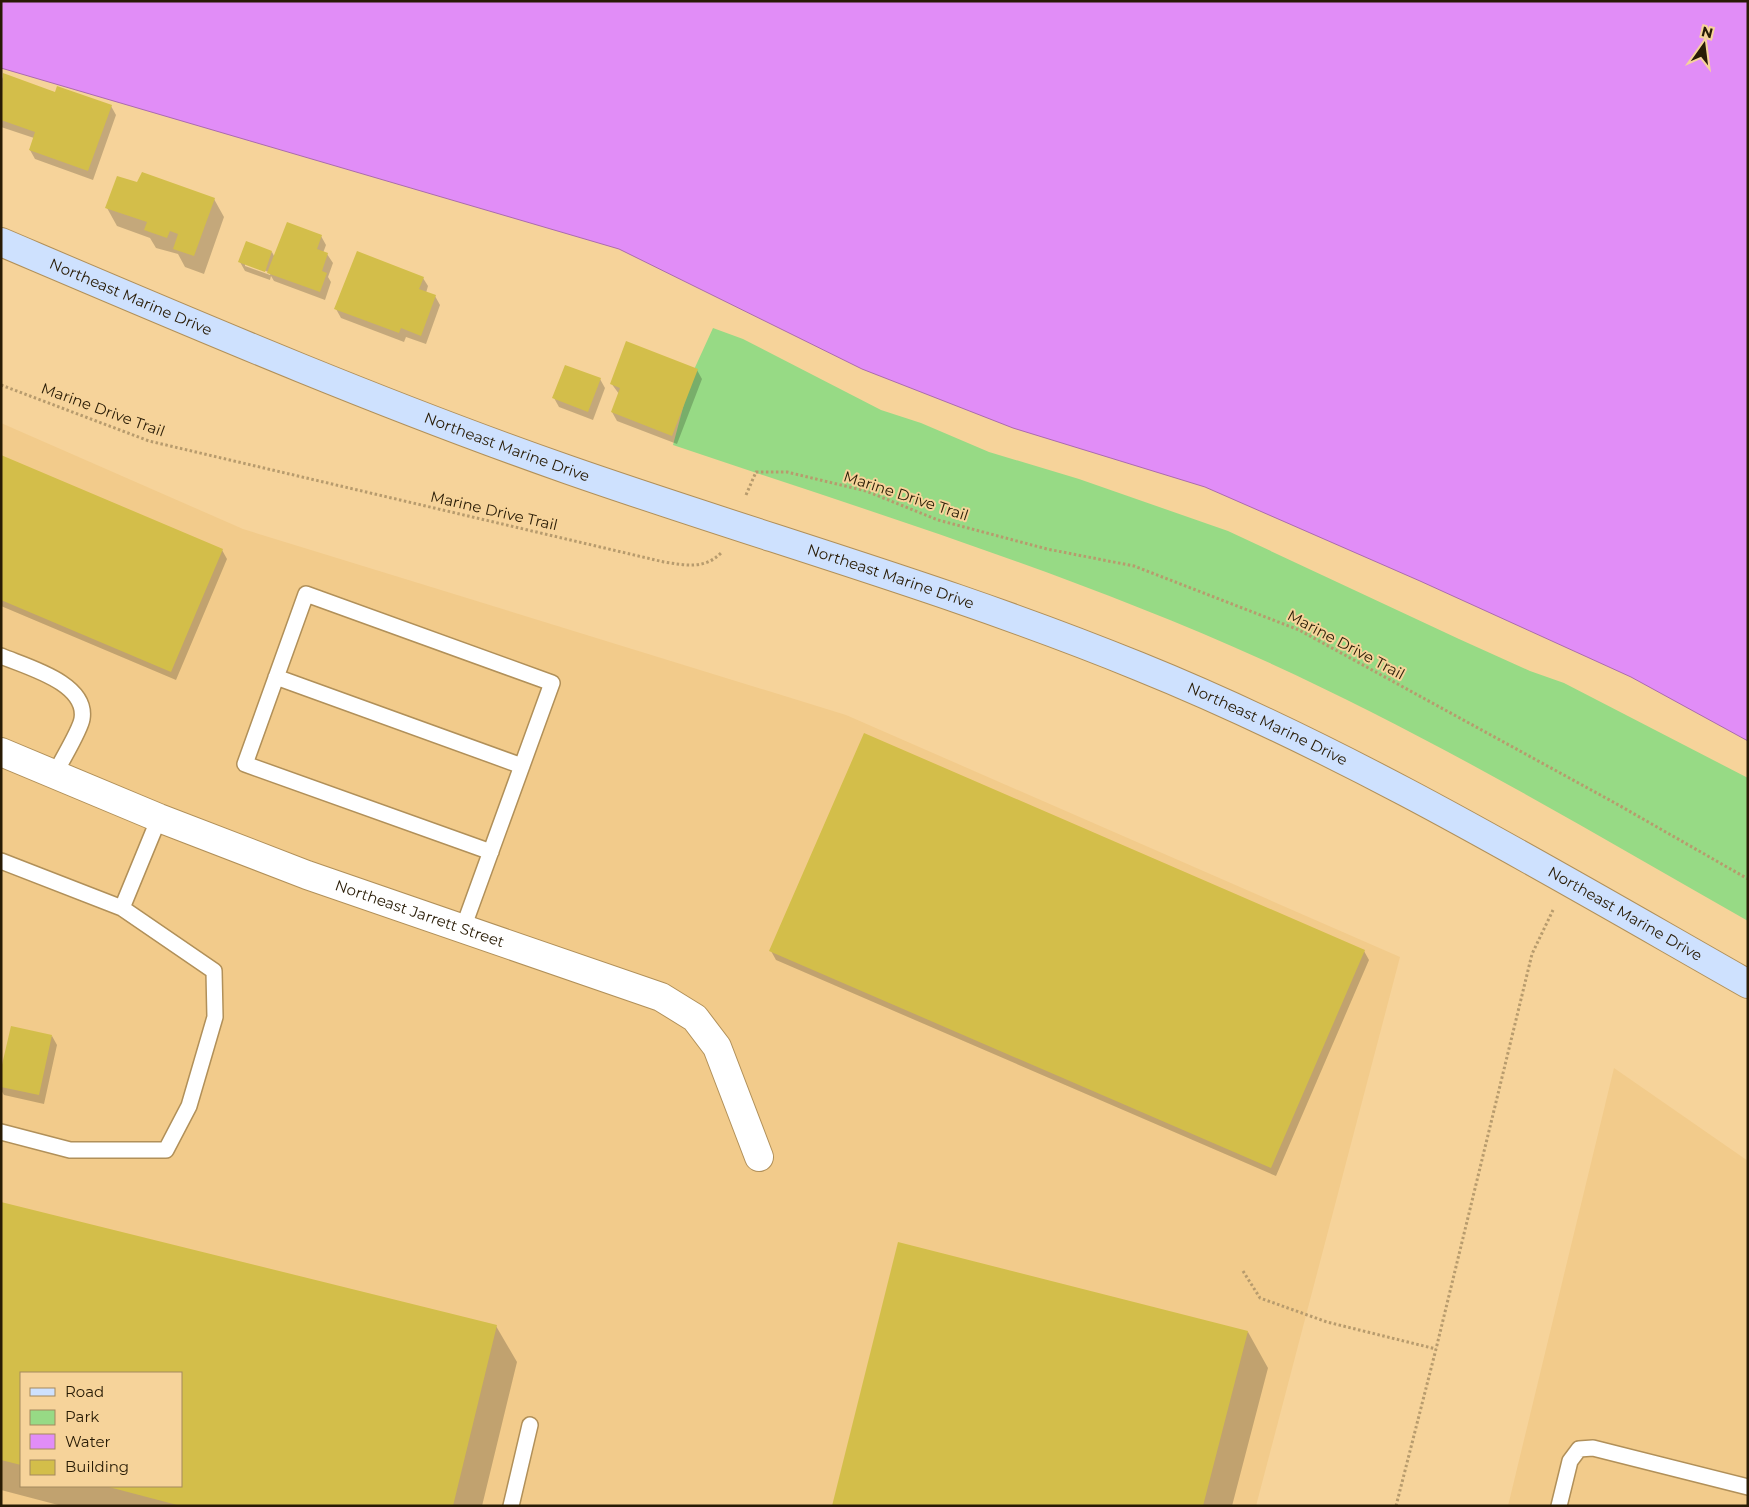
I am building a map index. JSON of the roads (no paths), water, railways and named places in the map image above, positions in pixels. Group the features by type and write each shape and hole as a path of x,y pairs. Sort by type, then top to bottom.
{"main road":[{"name":"Northeast Marine Drive","path":"1,242 343,385 568,470 953,598 1147,670 1305,740 1568,882 1748,984"}],"street":[{"name":"Northeast Jarrett Street","path":"1,752 160,818 307,875 462,931 661,997 695,1018 717,1047 759,1157"}],"lane":[{"path":"462,931 491,852 552,683 306,594 245,764 491,852"},
{"path":"1,656 67,685 79,698 82,719 55,774"},
{"path":"276,676 522,766"},
{"path":"122,908 160,818"},
{"path":"1,861 122,908 214,971 215,1017 188,1106 166,1150 70,1150 1,1132"},
{"path":"510,1506 530,1425"},
{"path":"1559,1506 1570,1462 1579,1449 1593,1448 1748,1487"}],"water":[{"path":"1,1 1748,1 1748,741 1631,677 1420,581 1205,487 1013,428 862,369 619,249 1,68"}]}
